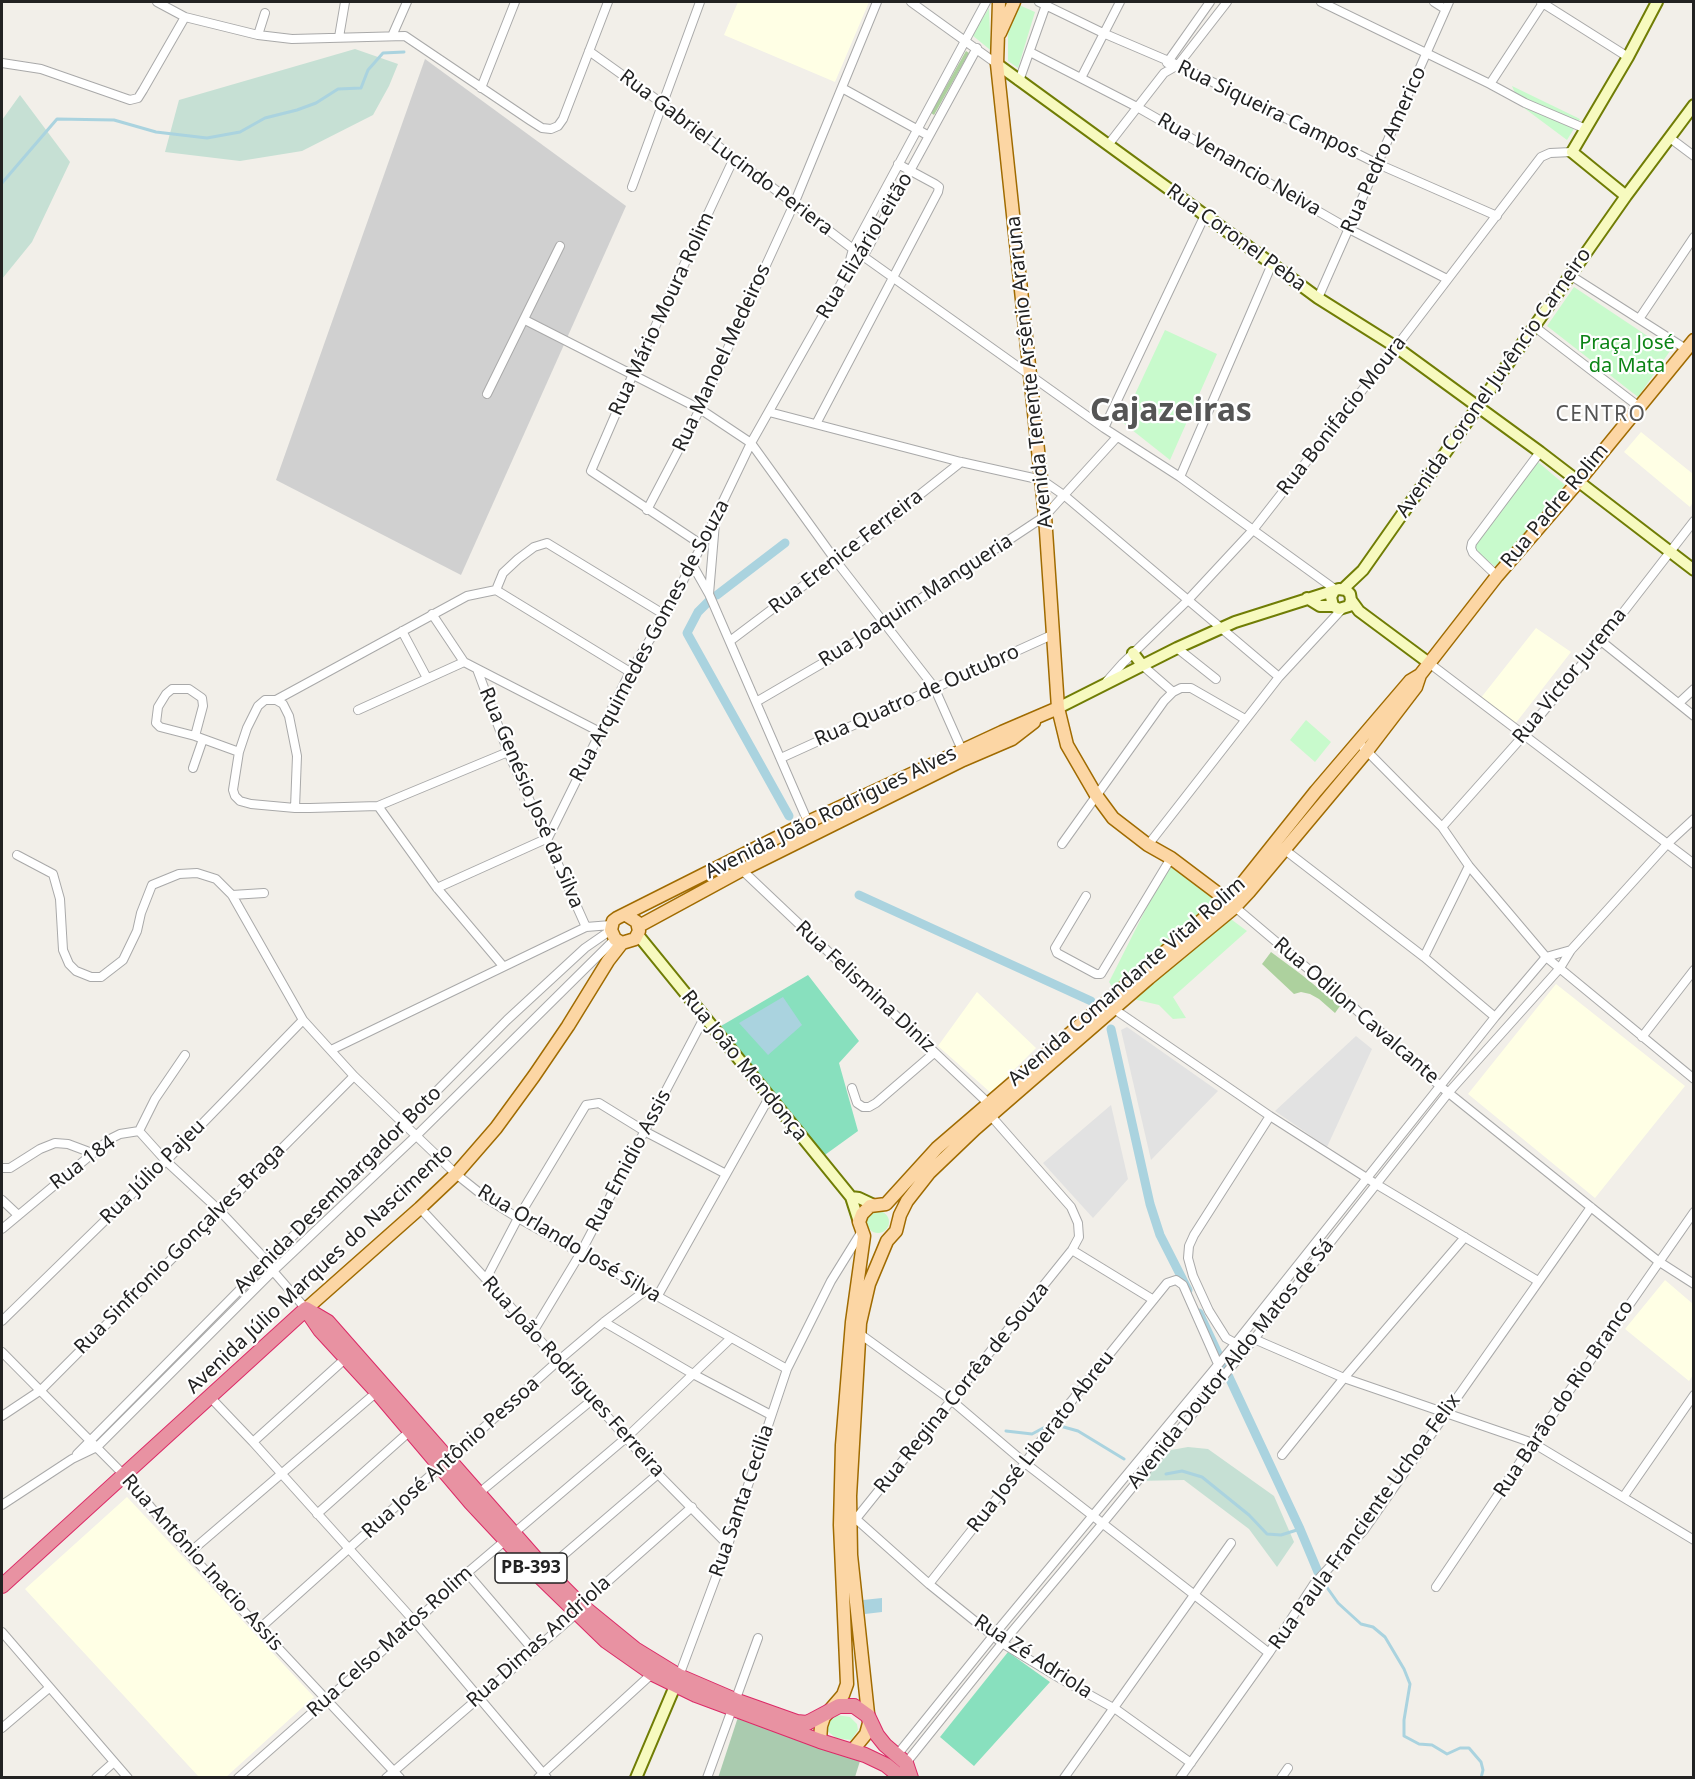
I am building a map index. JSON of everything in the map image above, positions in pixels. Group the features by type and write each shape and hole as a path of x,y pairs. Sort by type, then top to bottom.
{"highway":[{"name":"PB-393","path":"306,1309 320,1330 380,1389 578,1609 635,1649 656,1670 820,1742"},
{"name":"PB-393","path":"306,1309 328,1322 410,1431 479,1493 510,1536 546,1570 578,1609"},
{"name":"Avenida Júlio Marques do Nascimento","path":"2,1586 211,1398 306,1309"},
{"name":"PB-393","path":"734,1705 807,1723 827,1712"},
{"path":"827,1712 839,1706 849,1705 858,1708 868,1716 877,1735 900,1769 911,1778"},
{"path":"820,1742 852,1750 900,1769"}],"main road":[{"name":"Avenida Tenente Arsênio Araruna","path":"999,2 998,64 1042,480 1058,708"},
{"path":"999,37 1014,2"},
{"path":"1626,196 1572,152 1628,57 1657,2"},
{"name":"Rua Coronel Peba","path":"998,64 1318,298 1396,347 1540,452 1694,570"},
{"name":"Avenida Coronel Juvêncio Carneiro","path":"1341,600 1357,587 1363,570 1626,196 1694,105"},
{"name":"Rua Padre Rolim","path":"1420,675 1497,576 1578,482 1690,345"},
{"name":"Avenida João Rodrigues Alves","path":"638,931 742,870 963,760 1012,739 1040,718 1142,665 1221,628 1307,598 1320,606 1341,600 1429,663"},
{"path":"1133,653 1142,665"},
{"name":"Avenida Comandante Vital Rolim","path":"862,1230 865,1209 880,1204 937,1148 988,1103 1231,903 1238,890 1316,791 1362,746 1416,687 1420,675"},
{"name":"Rua Odilon Cavalcante","path":"1058,708 1067,745 1096,795 1113,818 1231,903"},
{"name":"Avenida João Rodrigues Alves","path":"626,915 714,868 808,822 1018,724 1040,718"},
{"name":"Avenida Comandante Vital Rolim","path":"868,1716 851,1555 853,1522 850,1496 860,1323 869,1284 887,1241 896,1231 907,1201 929,1173 967,1136 1149,978 1285,850 1362,746"},
{"path":"626,915 634,918 638,931 631,942 615,934 617,918 626,915"},
{"name":"Rua João Mendonça","path":"638,931 704,1018 770,1096 850,1197"},
{"name":"Avenida Júlio Marques do Nascimento","path":"306,1309 456,1174 496,1128 568,1026 608,962 615,934"},
{"path":"820,1742 822,1722 827,1712 843,1695 847,1684 840,1525 842,1445 862,1230 850,1197 894,1207 900,1215"},
{"path":"862,1230 878,1241 887,1241"},
{"name":"Rua Santa Cecilia","path":"636,1778 678,1681"},
{"path":"852,1750 866,1734 868,1716"}],"street":[{"path":"157,2 185,17 258,35 292,39 405,36 542,128 551,129 558,126 563,119 608,2"},
{"path":"339,37 345,2"},
{"path":"392,36 406,2"},
{"path":"481,88 515,2"},
{"path":"632,187 700,2"},
{"name":"Rua Manoel Medeiros","path":"647,510 700,409 794,204 877,2"},
{"path":"911,2 965,38 998,64"},
{"path":"847,273 853,249 986,2"},
{"path":"1019,81 1044,2"},
{"name":"Rua Siqueira Campos","path":"1044,2 1103,33 1178,65 1378,164 1497,216"},
{"path":"1081,78 1120,2"},
{"path":"1164,73 1167,60 1210,2"},
{"path":"1108,145 1164,73 1178,65 1227,2"},
{"path":"1321,2 1545,113 1586,129"},
{"path":"1434,2 1447,5"},
{"path":"1490,84 1542,2 1628,57"},
{"name":"Rua Pedro Americo","path":"1318,298 1447,5"},
{"path":"258,35 265,13"},
{"path":"2,63 41,69 120,98 134,100 143,90 185,17"},
{"name":"Rua ElizárioLeitão","path":"751,443 847,273 864,255 977,48"},
{"name":"Rua Gabriel Lucindo Periera","path":"589,51 663,104 853,249 1104,428 1180,477 1341,600"},
{"name":"Rua Venancio Neiva","path":"1030,52 1137,107 1349,229 1447,279"},
{"path":"842,88 929,136"},
{"path":"1670,138 1694,156"},
{"name":"Rua Bonifacio Moura","path":"1105,684 1133,653 1187,601 1252,530 1541,157 1550,153 1572,152"},
{"name":"Rua Mário Moura Rolim","path":"647,510 591,471 633,374 734,158"},
{"path":"816,424 938,192 939,187 898,164"},
{"path":"1104,428 1205,215"},
{"path":"1639,319 1694,237"},
{"path":"487,394 560,246"},
{"path":"1180,477 1272,264"},
{"path":"1570,275 1639,319 1690,345"},
{"path":"525,320 700,409 751,443 837,561 934,687 962,750"},
{"path":"1535,327 1638,406"},
{"path":"769,412 961,462 1042,480 1065,496 1279,677"},
{"name":"Rua Joaquim Mangueria","path":"756,702 885,623 1045,516 1117,436"},
{"name":"Rua Arquimedes Gomes de Souza","path":"548,838 630,672 666,615 702,545 751,443"},
{"path":"1497,576 1473,553 1471,548 1540,452"},
{"name":"Rua Erenice Ferreira","path":"730,641 837,561 961,462"},
{"path":"647,510 702,545"},
{"path":"709,594 715,519"},
{"name":"Rua Victor Jurema","path":"1442,827 1524,735 1601,641 1694,521"},
{"path":"496,590 503,573 518,559 534,547 547,543 666,615"},
{"path":"692,564 709,594 808,822"},
{"path":"508,752 378,806 295,808 240,801 233,790 239,752 247,728 258,706 265,700 276,700 467,596 496,590 630,672"},
{"path":"1148,845 1245,719 1324,627 1341,600"},
{"path":"432,614 464,662 600,732"},
{"path":"402,631 427,678"},
{"name":"Rua Quatro de Outubro","path":"781,758 1054,634"},
{"path":"1601,641 1694,716"},
{"path":"1177,648 1216,679"},
{"path":"358,710 464,662"},
{"path":"1429,663 1694,864"},
{"path":"1142,665 1173,692"},
{"name":"Rua Genésio José da Silva","path":"477,669 508,752 586,927"},
{"path":"193,768 199,737 203,706 202,698 189,688 172,689 166,694 156,715 156,723 160,727 199,737 239,752"},
{"path":"1062,843 1164,701 1173,692 1180,688 1191,688 1245,719"},
{"path":"1679,703 1694,689"},
{"path":"276,700 283,704 289,716 297,756 295,808"},
{"path":"1362,746 1442,827 1469,866 1546,957 1694,1079"},
{"path":"378,806 438,888 503,966"},
{"name":"Avenida Doutor Aldo Matos de Sá","path":"900,1769 1254,1339 1449,1092 1560,968 1571,950 1668,843 1694,819"},
{"path":"438,888 548,838"},
{"path":"1285,850 1424,957 1495,1017"},
{"name":"Rua Orlando José Silva","path":"17,855 53,874 60,899 63,950 69,964 76,971 91,977 101,977 123,960 137,931 152,885 179,874 197,873 216,879 232,895 303,1020 354,1076 456,1174 486,1198 518,1218 787,1369"},
{"path":"1086,896 1055,948 1057,953 1096,974 1101,974 1171,858"},
{"path":"1424,957 1469,866"},
{"name":"Rua Felismina Diniz","path":"742,870 988,1103"},
{"path":"232,895 264,893"},
{"name":"Rua Odilon Cavalcante","path":"1231,903 1352,1006 1440,1086 1658,1261 1694,1284"},
{"path":"331,1050 586,927 615,934"},
{"name":"Avenida Desembargador Boto","path":"94,1444 267,1261 543,986 585,948 615,934"},
{"name":"Avenida Desembargador Boto","path":"2,1505 94,1444 416,1136 555,998 615,934"},
{"path":"1546,957 1571,950"},
{"name":"Avenida Doutor Aldo Matos de Sá","path":"900,1769 993,1636 1233,1346 1366,1176 1546,957"},
{"path":"1642,1037 1694,970"},
{"path":"543,986 555,998"},
{"path":"1114,1009 1270,1116 1376,1184 1538,1281"},
{"name":"Rua Emidio Assis","path":"533,1332 580,1254 704,1018"},
{"name":"Rua Júlio Pajeu","path":"2,1321 166,1161 303,1020"},
{"path":"1479,1036 1491,1045"},
{"path":"852,1088 857,1103 868,1107 876,1103 934,1053"},
{"name":"Rua 184","path":"2,1229 110,1139 130,1131 140,1131 155,1099 185,1055"},
{"name":"Rua Sinfronio Gonçalves Braga","path":"2,1416 41,1390 354,1076"},
{"path":"657,1297 770,1096"},
{"path":"486,1279 518,1218 586,1105 599,1103 646,1132 726,1174"},
{"path":"991,1116 1071,1207 1078,1222 1079,1237 1072,1251 1152,1299"},
{"path":"1233,1346 1209,1311 1193,1276 1188,1258 1189,1246 1270,1116"},
{"path":"140,1131 166,1161 219,1210 267,1261 306,1309"},
{"path":"2,1168 10,1168 40,1149 55,1143 68,1144 92,1153"},
{"path":"2,1200 18,1215"},
{"name":"Rua Paula Franciente Uchoa Felix","path":"1180,1778 1269,1653 1314,1584 1364,1530 1591,1207"},
{"name":"Rua João Rodrigues Ferreira","path":"420,1208 486,1279 658,1474 728,1545"},
{"name":"Rua Barāo do Rio Branco","path":"1436,1587 1658,1261 1694,1212"},
{"name":"Rua Santa Cecilia","path":"678,1681 728,1545 787,1369 831,1281 862,1230"},
{"path":"1282,1455 1344,1378 1465,1237"},
{"name":"Rua Regina Corrêa de Souza","path":"853,1522 1072,1251"},
{"name":"Rua José Liberato Abreu","path":"929,1584 1026,1463 1053,1424 1152,1299 1172,1281 1183,1285 1219,1363"},
{"name":"Rua José Antônio Pessoa","path":"259,1629 558,1361 645,1291"},
{"path":"604,1322 693,1374 771,1415"},
{"path":"860,1334 951,1400 1026,1463 1269,1653"},
{"name":"Rua Celso Matos Rolim","path":"238,1778 415,1622 467,1573 627,1437 730,1339"},
{"path":"1254,1339 1344,1378 1533,1443 1694,1540"},
{"name":"Rua Antônio Inacio Assis","path":"2,1352 124,1475 189,1553 400,1778"},
{"path":"253,1442 346,1358"},
{"path":"189,1553 380,1389"},
{"path":"1624,1496 1694,1395"},
{"path":"211,1398 415,1622 479,1696 543,1776 656,1670"},
{"path":"479,1493 592,1400"},
{"path":"317,1514 410,1431"},
{"path":"546,1570 658,1474"},
{"name":"Rua Dimas Andriola","path":"386,1778 534,1651 692,1507"},
{"name":"Rua Zé Adriola","path":"853,1522 1002,1643 1113,1708 1191,1763"},
{"path":"1064,1778 1231,1543"},
{"path":"467,1573 534,1651"},
{"path":"2,1632 128,1778"},
{"path":"707,1778 758,1638"},
{"path":"2,1728 49,1688"},
{"path":"96,1778 114,1762"},
{"path":"1281,1778 1288,1768"}],"shaded area":[{"path":"738,2 869,2 835,82 724,35"},
{"path":"355,49 398,64 373,115 302,151 240,161 165,152 179,100"},
{"path":"425,59 626,206 461,575 276,480"},
{"path":"20,95 70,162 32,242 2,279 2,120"},
{"path":"1641,432 1693,474 1693,502 1690,507 1624,452"},
{"path":"1536,628 1571,652 1515,724 1480,699"},
{"path":"1556,984 1685,1086 1595,1198 1468,1094"},
{"path":"977,992 1036,1048 991,1093 938,1046"},
{"path":"1127,1027 1218,1091 1151,1160 1121,1030"},
{"path":"1356,1036 1372,1049 1327,1147 1275,1111"},
{"path":"1111,1105 1128,1179 1093,1218 1043,1163"},
{"path":"1665,1280 1693,1304 1693,1375 1689,1381 1625,1329"},
{"path":"1188,1447 1208,1449 1274,1496 1294,1542 1277,1567 1249,1529 1184,1480 1137,1481 1171,1450"},
{"path":"127,1497 314,1697 226,1777 199,1777 25,1589"},
{"path":"739,1714 860,1761 855,1777 718,1778"}],"green space":[{"path":"1019,5 1035,12 1018,68 1008,61 1008,26"},
{"path":"989,8 990,35 994,53 972,35"},
{"path":"966,51 969,53 934,115 931,113"},
{"path":"1512,86 1580,119 1567,140 1520,105"},
{"name":"Praça José da Mata","path":"1574,287 1670,351 1638,397 1547,326"},
{"path":"1165,330 1217,354 1170,460 1122,422"},
{"path":"1538,462 1565,485 1496,567 1472,549"},
{"path":"1306,720 1331,742 1315,762 1290,740"},
{"path":"1169,863 1217,900 1113,988 1109,982"},
{"path":"1228,917 1247,931 1173,997 1186,1018 1173,1019 1159,1005 1133,999"},
{"path":"1271,952 1340,1006 1335,1013 1310,994 1301,992 1294,994 1262,964"},
{"path":"808,975 859,1041 839,1063 858,1131 822,1157 721,1026"},
{"path":"878,1211 886,1214 889,1222 886,1230 878,1233 870,1230 867,1222 870,1214"},
{"path":"1008,1652 1050,1682 974,1766 940,1737"},
{"path":"836,1715 850,1717 857,1724 858,1730 851,1740 836,1738 825,1729 825,1724"}],"water":[{"path":"783,997 802,1025 768,1055 739,1023"},
{"path":"882,1598 882,1612 865,1614 863,1600"}],"waterway":[{"path":"2,183 57,119 114,120 156,132 207,138 240,132 265,118 316,103 338,89 361,88 368,70 383,53 404,52"},
{"path":"717,595 785,543"},
{"path":"711,599 698,612 687,633 789,816"},
{"path":"859,895 1091,1001"},
{"path":"1111,1029 1150,1204 1160,1235 1188,1290"},
{"path":"1199,1313 1318,1572"},
{"path":"1053,1424 1078,1431 1124,1459"},
{"path":"1006,1431 1032,1434 1047,1426"},
{"path":"1166,1474 1182,1471 1202,1477 1249,1515 1267,1534 1281,1535 1300,1529"},
{"path":"1321,1579 1338,1603 1361,1624 1373,1627 1385,1637 1404,1669 1410,1684 1404,1720 1404,1736 1419,1744 1432,1745 1447,1754 1460,1748 1469,1748 1481,1762 1483,1770 1481,1778"}],"district":[{"name":"Cajazeiras","path":"1171,412"},
{"name":"CENTRO","path":"1601,415"}]}
